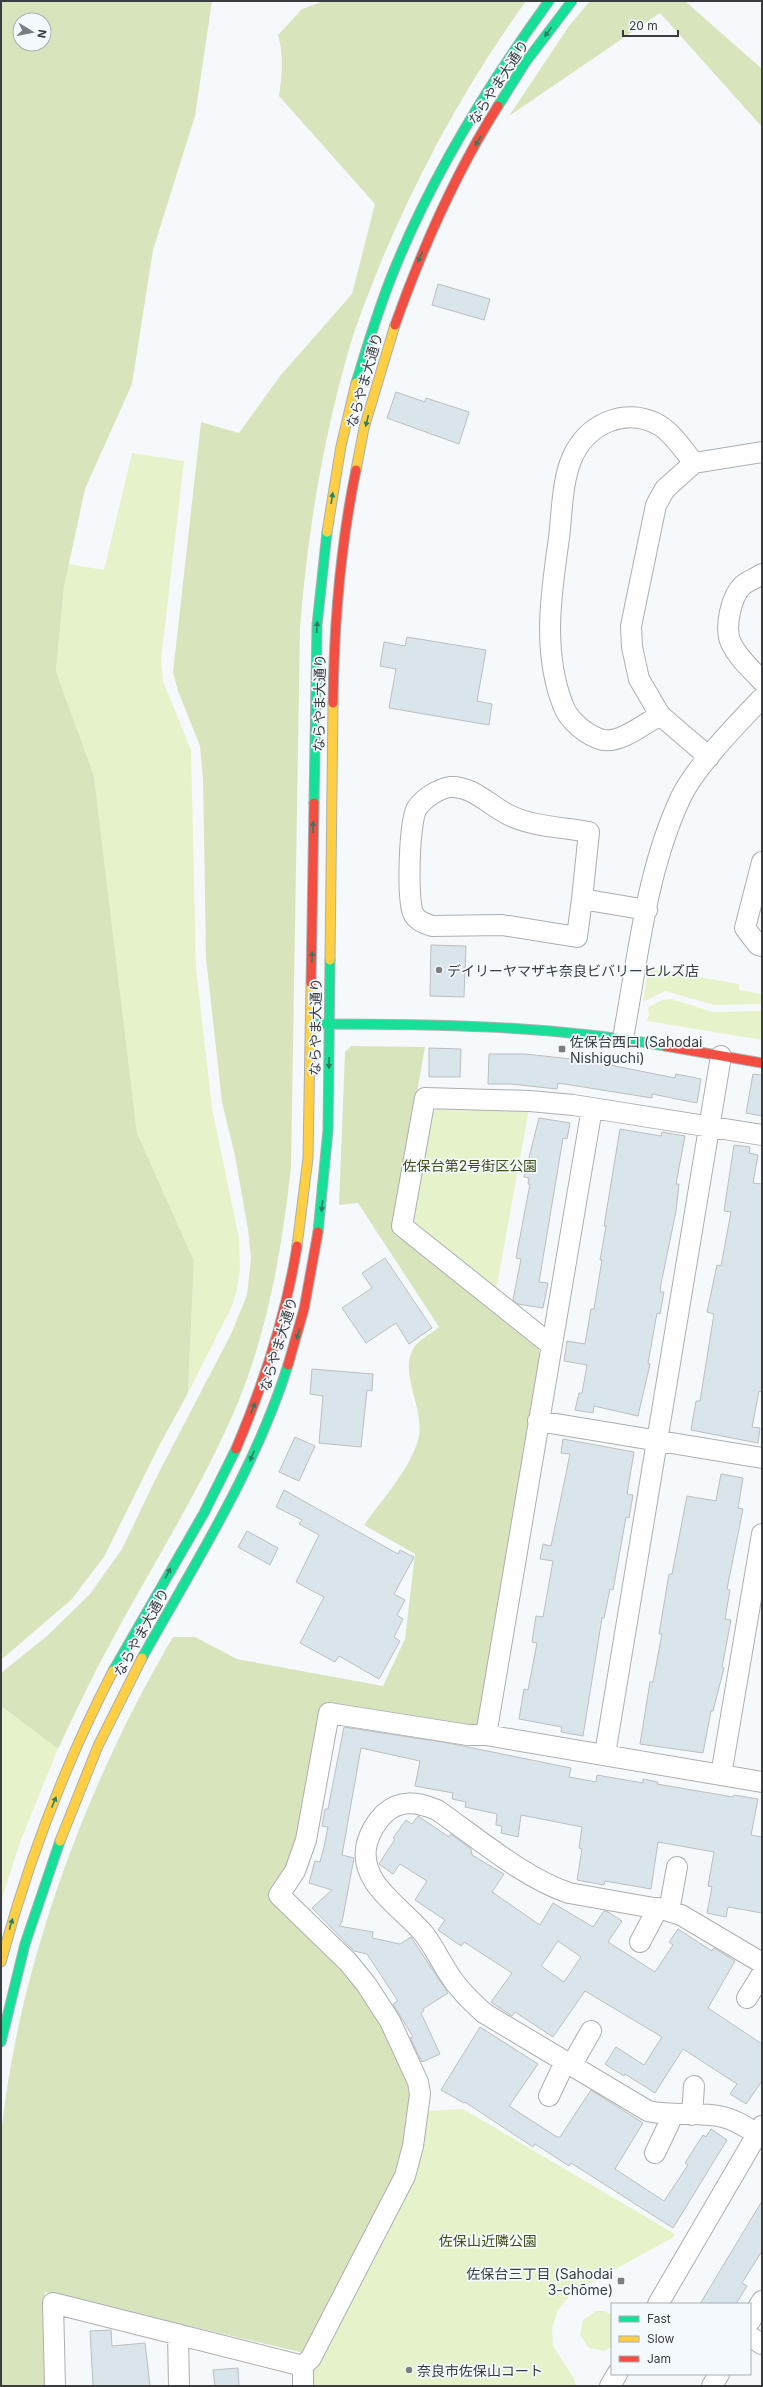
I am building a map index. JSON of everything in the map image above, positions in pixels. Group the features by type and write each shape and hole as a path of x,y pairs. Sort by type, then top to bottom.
{"street":[{"name":"ならやま大通り","path":"1,1962 20,1896 42,1831 69,1764 118,1663 223,1477 248,1421 266,1372 286,1304 304,1204 308,1158 311,1024 314,697 317,624 324,549 341,446 356,385 374,326 402,253 425,200 474,109 515,45 548,1"},
{"name":"ならやま大通り","path":"1,2042 19,1961 37,1903 80,1785 126,1688 241,1481 272,1411 293,1351 311,1280 325,1186 328,1130 334,661 339,582 347,514 360,449 375,386 396,322 418,262 446,200 497,108 529,58 572,1"},
{"path":"660,715 618,739 602,740 577,726 563,706 554,672 548,633 566,484 572,459 582,440 612,419 644,419 660,426 694,462"},
{"path":"709,757 660,715 639,679 632,647 631,626 656,505 665,489 694,462 762,452"},
{"path":"762,574 743,585 734,599 729,624 730,642 738,657 762,681"},
{"path":"623,1038 658,854 679,803 709,757 762,698"},
{"path":"450,787 464,789 511,816 528,822 589,832 582,899 577,937 502,925 432,926 421,922 413,914 410,902 411,836 413,819 418,807 434,793 450,787"},
{"path":"762,862 745,928 758,945 762,946"},
{"path":"582,899 647,910"},
{"path":"311,1024 467,1024 555,1030 623,1038 762,1063"},
{"path":"605,1754 721,1056"},
{"path":"551,1344 402,1226 425,1098 530,1101 592,1108 762,1135"},
{"path":"486,1735 592,1108"},
{"path":"538,1421 762,1458"},
{"path":"721,1775 762,1534"},
{"path":"304,2386 303,2366 311,2358 404,2176 412,2146 420,2094 418,2082 390,2021 366,1984 348,1962 279,1895 296,1871 306,1840 329,1712 468,1735 486,1735 605,1754 762,1782"},
{"path":"659,2303 760,2130 724,2117 683,2115 648,2111 484,2013 468,1998 452,1979 423,1933 376,1884 368,1868 365,1851 369,1837 379,1819 392,1807 405,1803 426,1805 437,1810 528,1874 553,1888 569,1893 663,1909 680,1915 762,1963"},
{"path":"640,1942 663,1909 677,1867"},
{"path":"747,1998 762,1974"},
{"path":"549,2096 568,2064 591,2031"},
{"path":"655,2153 683,2115 694,2086"},
{"path":"751,2319 762,2301"},
{"path":"55,2386 53,2303 303,2366"},
{"path":"178,2334 179,2386"},
{"path":"751,2338 762,2344"},
{"path":"610,2386 616,2375"},
{"path":"712,2386 718,2375"}],"green space":[{"path":"1,1 212,1 195,116 153,250 132,384 85,489 64,587 56,671 94,776 137,1133 194,1261 188,1393 159,1446 104,1557 71,1600 1,1660"},
{"path":"324,1 526,1 504,32 464,95 428,160 396,227 370,289 351,343 335,403 321,467 306,563 300,628 291,1168 279,1257 259,1344 239,1400 210,1463 178,1524 103,1657 58,1749 1,1706 1,1673 47,1636 90,1594 122,1549 155,1480 231,1334 247,1295 251,1258 248,1229 235,1156 222,1102 206,958 203,780 200,746 178,691 173,672 201,422 239,433 280,376 352,294 375,204 279,96 282,65 278,35 302,9"},
{"path":"590,1 685,1 762,69 762,127 660,13 509,116 569,26"},
{"path":"132,453 184,461 161,660 163,681 191,750 196,968 212,1108 239,1238 240,1268 237,1290 232,1306 188,1393 194,1261 137,1133 94,776 56,671 64,587 69,564 104,570"},
{"path":"648,968 739,984 739,990 762,994 762,1004 714,1005 665,991 643,1002"},
{"path":"672,999 713,1012 762,1011 762,1040 647,1021 649,1014 648,1007 662,1000"},
{"path":"351,1046 425,1047 393,1229 536,1343 541,1356 480,1722 469,1730 322,1705 293,1862 270,1896 326,1949 373,2006 414,2090 399,2168 304,2353 45,2292 46,2386 1,2386 1,2135 10,2071 23,2007 40,1942 61,1877 85,1814 112,1752 142,1693 173,1637 195,1637 237,1659 383,1686 405,1639 415,1554 364,1525 402,1473 414,1451 420,1429 409,1372 409,1361 416,1344 439,1327 358,1203 339,1205 345,1052"},
{"name":"佐保台第2号街区公園","path":"440,1107 529,1109 496,1291 417,1227 412,1214 429,1116"},
{"path":"1,1706 58,1749 20,1842 1,1902"},
{"name":"佐保山近隣公園","path":"463,2109 675,2234 672,2238 572,2293 558,2310 552,2328 553,2346 574,2379 576,2386 311,2386 311,2375 425,2111"},
{"path":"596,2311 604,2311 611,2314 611,2348 604,2351 589,2348 580,2335 583,2320"}],"building":[{"path":"438,284 490,299 484,320 432,305"},
{"path":"396,392 425,402 426,398 469,412 459,444 387,418"},
{"path":"407,637 486,650 477,701 492,704 489,725 389,708 396,669 380,666 384,642 405,646"},
{"path":"431,945 466,946 464,997 430,996"},
{"path":"429,1048 461,1049 460,1077 429,1077"},
{"path":"489,1054 525,1054 590,1061 675,1078 676,1074 701,1079 697,1103 652,1094 652,1098 558,1083 557,1089 511,1084 488,1084"},
{"path":"753,1074 762,1075 762,1116 746,1113"},
{"path":"539,1118 570,1123 567,1139 563,1138 539,1282 548,1283 543,1308 518,1304 513,1300 521,1259 516,1258 530,1184 528,1184 529,1178 524,1177"},
{"path":"620,1129 661,1136 662,1132 685,1136 676,1184 679,1184 676,1211 661,1284 660,1292 664,1292 660,1314 657,1313 648,1363 650,1364 638,1416 594,1406 593,1413 575,1410 579,1393 582,1393 587,1365 564,1361 567,1341 585,1344 591,1309 594,1309 602,1260 600,1260 606,1226 604,1226"},
{"path":"734,1145 750,1147 749,1153 758,1155 753,1183 762,1184 762,1392 759,1391 752,1427 760,1428 758,1443 691,1430 696,1401 700,1401 714,1314 707,1312 717,1265 721,1266 731,1212 724,1211"},
{"path":"385,1258 432,1328 409,1344 396,1323 366,1343 342,1308 372,1288 362,1273"},
{"path":"312,1369 373,1374 372,1391 367,1390 361,1447 319,1443 323,1396 310,1394"},
{"path":"295,1437 315,1446 299,1481 279,1472"},
{"path":"563,1439 634,1452 627,1494 633,1495 629,1518 626,1517 613,1590 610,1589 604,1618 602,1618 583,1736 561,1732 562,1727 519,1719 524,1689 528,1690 537,1643 532,1642 536,1616 543,1617 553,1561 540,1559 543,1544 551,1546 570,1454 561,1453"},
{"path":"721,1474 743,1478 738,1508 743,1509 727,1589 730,1590 725,1619 731,1620 722,1667 724,1668 713,1711 711,1711 703,1753 640,1744 650,1682 653,1682 662,1634 659,1634 669,1574 672,1574 687,1496 716,1501"},
{"path":"284,1490 398,1554 400,1550 414,1557 394,1594 405,1600 397,1615 403,1619 394,1637 400,1641 379,1679 339,1656 335,1662 300,1643 324,1597 296,1582 319,1535 299,1524 302,1520 276,1507"},
{"path":"247,1531 278,1548 270,1565 238,1547"},
{"path":"344,1727 448,1743 571,1768 569,1777 596,1782 597,1775 643,1783 643,1779 658,1782 657,1784 733,1797 734,1795 758,1799 751,1835 762,1837 762,1913 728,1907 726,1917 707,1913 712,1887 708,1886 714,1852 658,1842 651,1889 605,1881 604,1885 577,1880 582,1849 579,1848 582,1827 521,1815 518,1837 501,1833 502,1826 496,1825 497,1814 465,1807 466,1802 452,1799 453,1793 415,1786 420,1761 361,1748 342,1855 354,1858 342,1922 339,1926 373,1932 372,1938 400,1944 411,1937 448,1993 423,2009 424,2011 421,2013 440,2054 422,2062 410,2038 413,2037 393,2004 398,2001 367,1954 354,1951 312,1908 332,1890 309,1883 315,1861 320,1862 324,1847 328,1827 322,1826 325,1809 328,1809"},
{"path":"418,1816 449,1837 451,1834 471,1849 472,1855 504,1874 492,1892 540,1925 553,1903 593,1927 604,1911 622,1921 608,1942 655,1972 673,1945 669,1942 678,1929 712,1951 714,1948 735,1961 708,2008 762,2044 762,2081 746,2104 730,2094 737,2084 683,2049 655,2093 625,2074 624,2076 605,2064 616,2047 644,2065 662,2037 585,1991 553,2037 515,2012 512,2016 491,2002 512,1973 464,1942 461,1946 438,1930 445,1920 415,1900 427,1881 400,1864 393,1874 379,1864 395,1839 393,1838 406,1820 412,1824","holes":["558,1941 581,1957 564,1982 541,1966"]},
{"path":"480,2027 538,2064 509,2106 557,2137 560,2137 591,2090 643,2123 615,2169 664,2201 688,2165 685,2163 703,2135 706,2137 711,2129 727,2140 673,2228 571,2163 569,2166 535,2144 533,2147 465,2102 464,2103 441,2090"},
{"path":"762,2201 762,2251 742,2283 747,2286 737,2303 701,2303"},
{"path":"111,2330 112,2346 145,2343 150,2386 93,2386 90,2331"},
{"path":"238,2368 239,2386 215,2386 213,2370"}],"traffic: fast":[{"path":"356,383 389,282 410,232 427,198 445,163 484,97 549,1"},
{"path":"498,106 525,63 572,1"},
{"path":"314,803 317,625 327,532"},
{"path":"318,1232 328,1130 330,960"},
{"path":"314,1024 402,1024 490,1027 577,1034 665,1046"},
{"path":"142,1658 203,1551 241,1479 259,1442 288,1365"},
{"path":"113,1671 204,1513 236,1449"},
{"path":"1,2042 25,1944 60,1841"}],"traffic: slow":[{"path":"356,470 364,428 395,325"},
{"path":"327,532 341,446 356,383"},
{"path":"330,960 333,703"},
{"path":"297,1246 308,1158 311,983"},
{"path":"60,1841 98,1746 142,1658"},
{"path":"1,1962 23,1887 49,1814 79,1742 113,1671"}],"traffic: jam":[{"path":"395,325 416,268 440,212 482,132 498,106"},
{"path":"333,703 336,615 342,557 350,499 356,470"},
{"path":"311,983 314,803"},
{"path":"665,1046 762,1063"},
{"path":"288,1365 304,1309 318,1232"},
{"path":"236,1449 256,1399 273,1349 287,1298 297,1246"}],"place":[{"name":"デイリーヤマザキ奈良ビバリーヒルズ店","path":"439,970"},
{"name":"佐保台西口 (Sahodai Nishiguchi)","path":"562,1049"},
{"name":"佐保台三丁目 (Sahodai 3-chōme)","path":"621,2281"},
{"name":"奈良市佐保山コート","path":"409,2370"}]}
